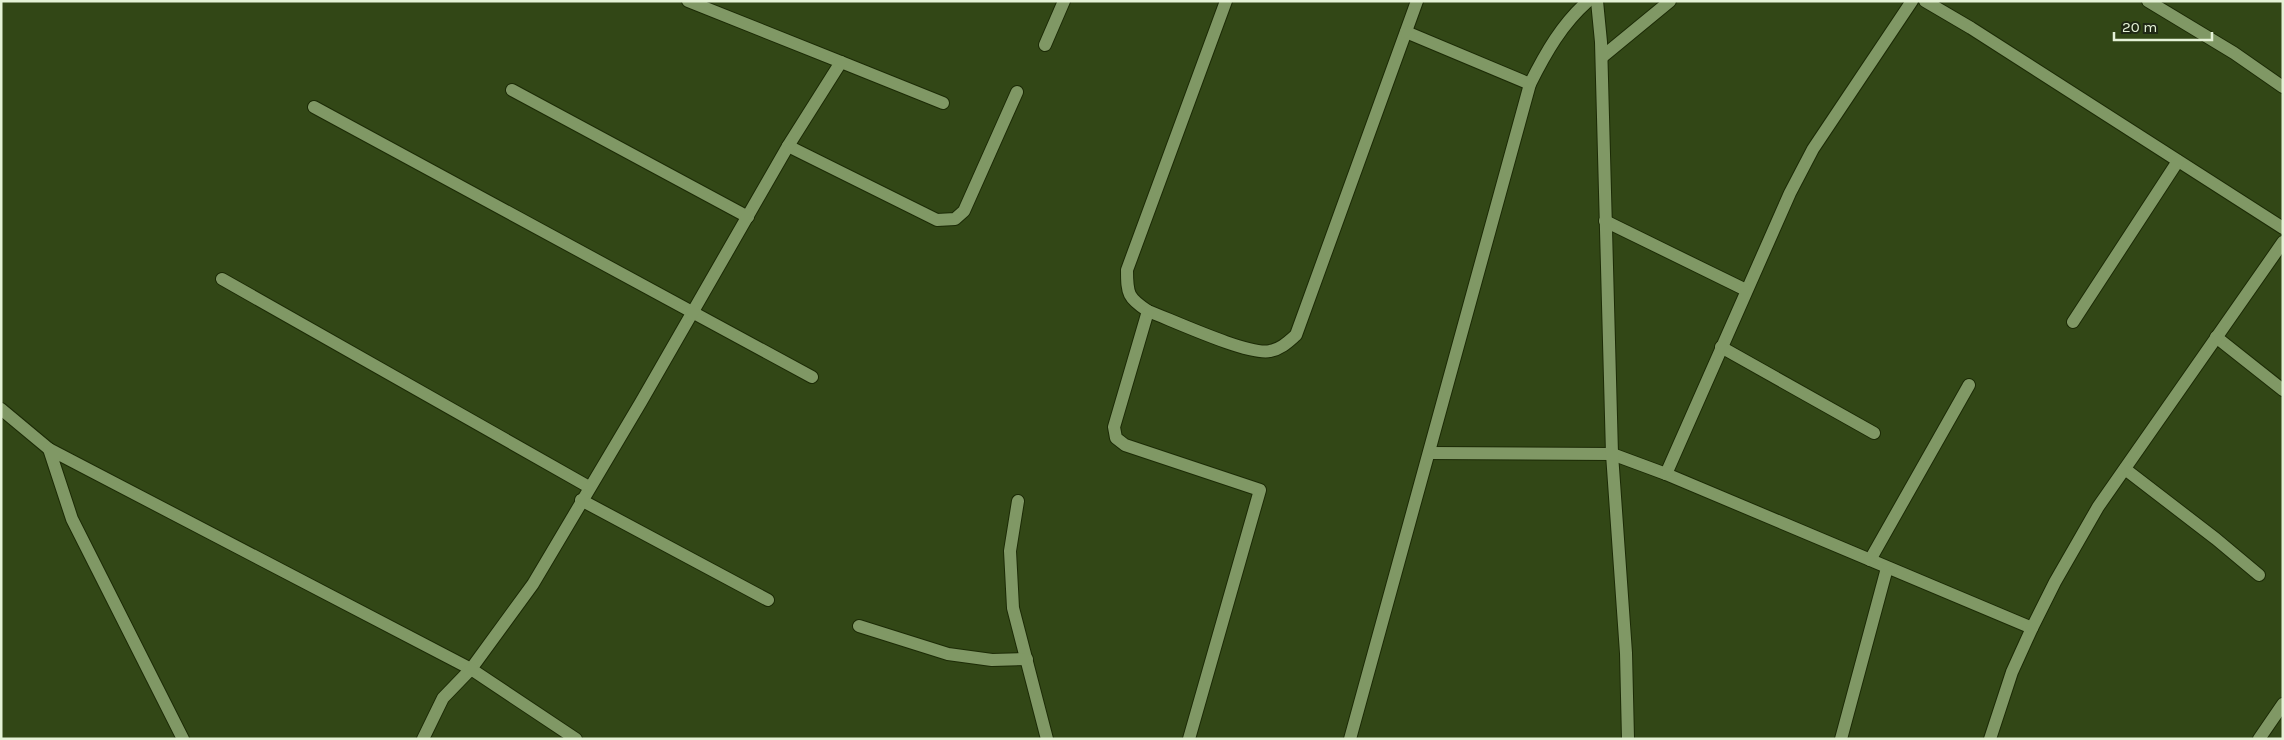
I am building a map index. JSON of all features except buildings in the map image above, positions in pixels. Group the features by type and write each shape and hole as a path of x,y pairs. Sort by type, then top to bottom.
{"street":[{"path":"688,1 943,103"},
{"path":"1045,45 1064,1"},
{"path":"1226,1 1127,270 1127,291 1134,302 1148,311 1247,349 1269,352 1286,345 1296,335 1417,1"},
{"path":"1350,739 1530,84 1546,51 1573,14 1588,1"},
{"path":"1597,1 1602,57 1612,454 1626,653 1628,739"},
{"path":"1602,57 1670,1"},
{"path":"1666,474 1790,194 1813,150 1912,1"},
{"path":"1925,1 1971,28 2283,228"},
{"path":"2148,1 2234,53 2283,87"},
{"path":"1406,32 1530,84"},
{"path":"423,739 443,698 471,669 533,584 581,500 642,402 788,146 841,62"},
{"path":"512,90 748,217"},
{"path":"788,146 937,220 955,219 964,211 1017,92"},
{"path":"314,107 812,378"},
{"path":"2073,322 2178,161"},
{"path":"1605,221 1746,290"},
{"path":"1990,739 2012,672 2032,628 2074,548 2125,469 2283,242"},
{"path":"222,279 589,487"},
{"path":"1148,311 1114,427 1116,438 1125,445 1260,490 1190,739"},
{"path":"2216,337 2283,390"},
{"path":"1722,346 1874,433"},
{"path":"1870,560 1969,384"},
{"path":"1,409 49,449 471,669 576,739"},
{"path":"49,449 72,519 183,739"},
{"path":"1429,453 1612,454 1666,474 2032,628"},
{"path":"2125,469 2216,539 2259,575"},
{"path":"581,500 768,600"},
{"path":"1018,501 1010,551 1013,608 1047,739"},
{"path":"1841,739 1887,568"},
{"path":"859,626 948,654 992,660 1026,659"},
{"path":"2259,739 2283,704"}]}
